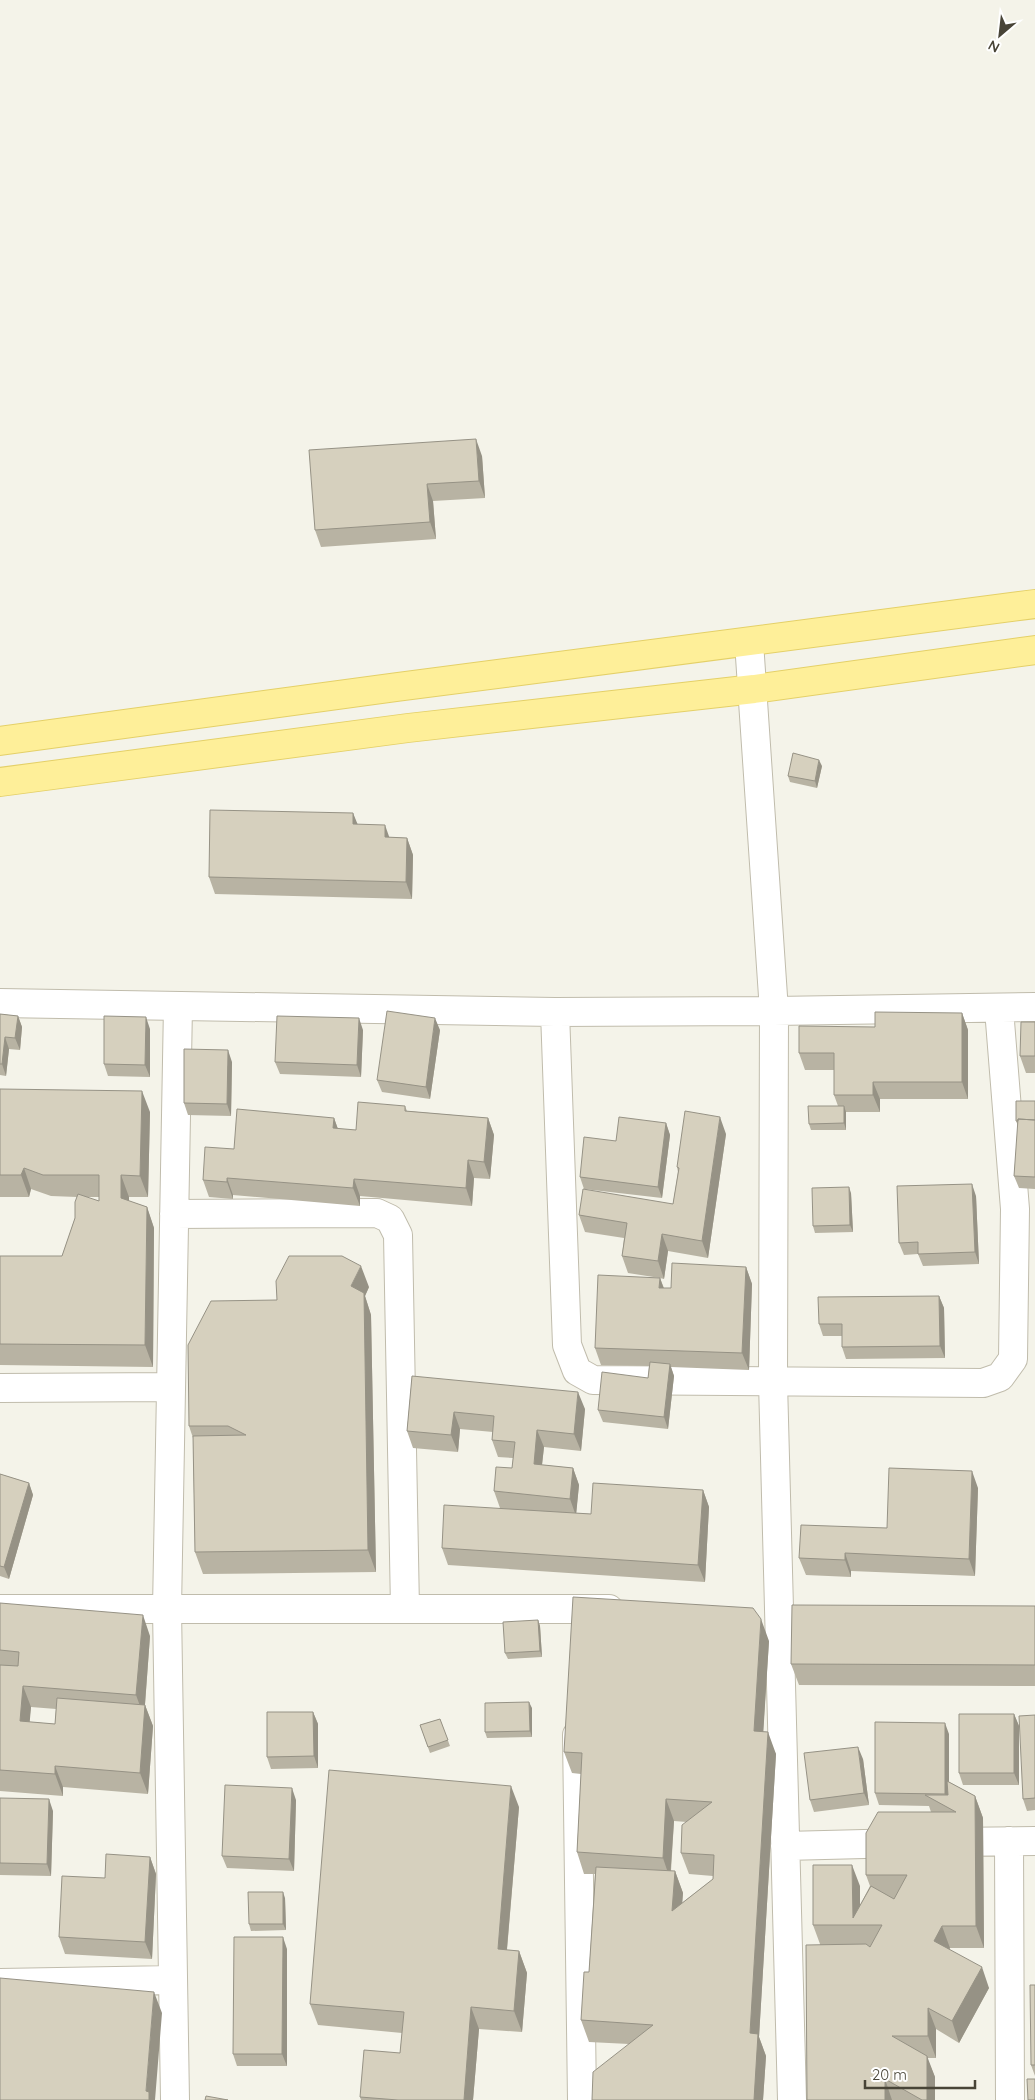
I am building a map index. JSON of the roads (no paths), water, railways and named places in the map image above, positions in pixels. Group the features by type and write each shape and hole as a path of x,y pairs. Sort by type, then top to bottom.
{"main road":[{"path":"0,742 397,686 1035,604"},
{"path":"0,782 408,728 754,689 1035,650"}],"street":[{"path":"749,642 754,689 774,1011 773,1382 792,2100"},
{"path":"0,1003 555,1012 999,1009 1035,1007"},
{"path":"175,2100 167,1609 178,1006"},
{"path":"555,1012 568,1345 577,1371 593,1380 983,1383 1000,1377 1013,1358 1025,1209 999,1009"},
{"path":"174,1214 377,1213 390,1219 398,1235 405,1609"},
{"path":"0,1388 171,1386"},
{"path":"0,1609 634,1609"},
{"path":"576,1609 576,1638"},
{"path":"750,1609 808,1609"},
{"path":"577,1707 582,2100"},
{"path":"785,1846 1022,1841 1023,1991 1010,2100"},
{"path":"0,1983 173,1980"}]}
